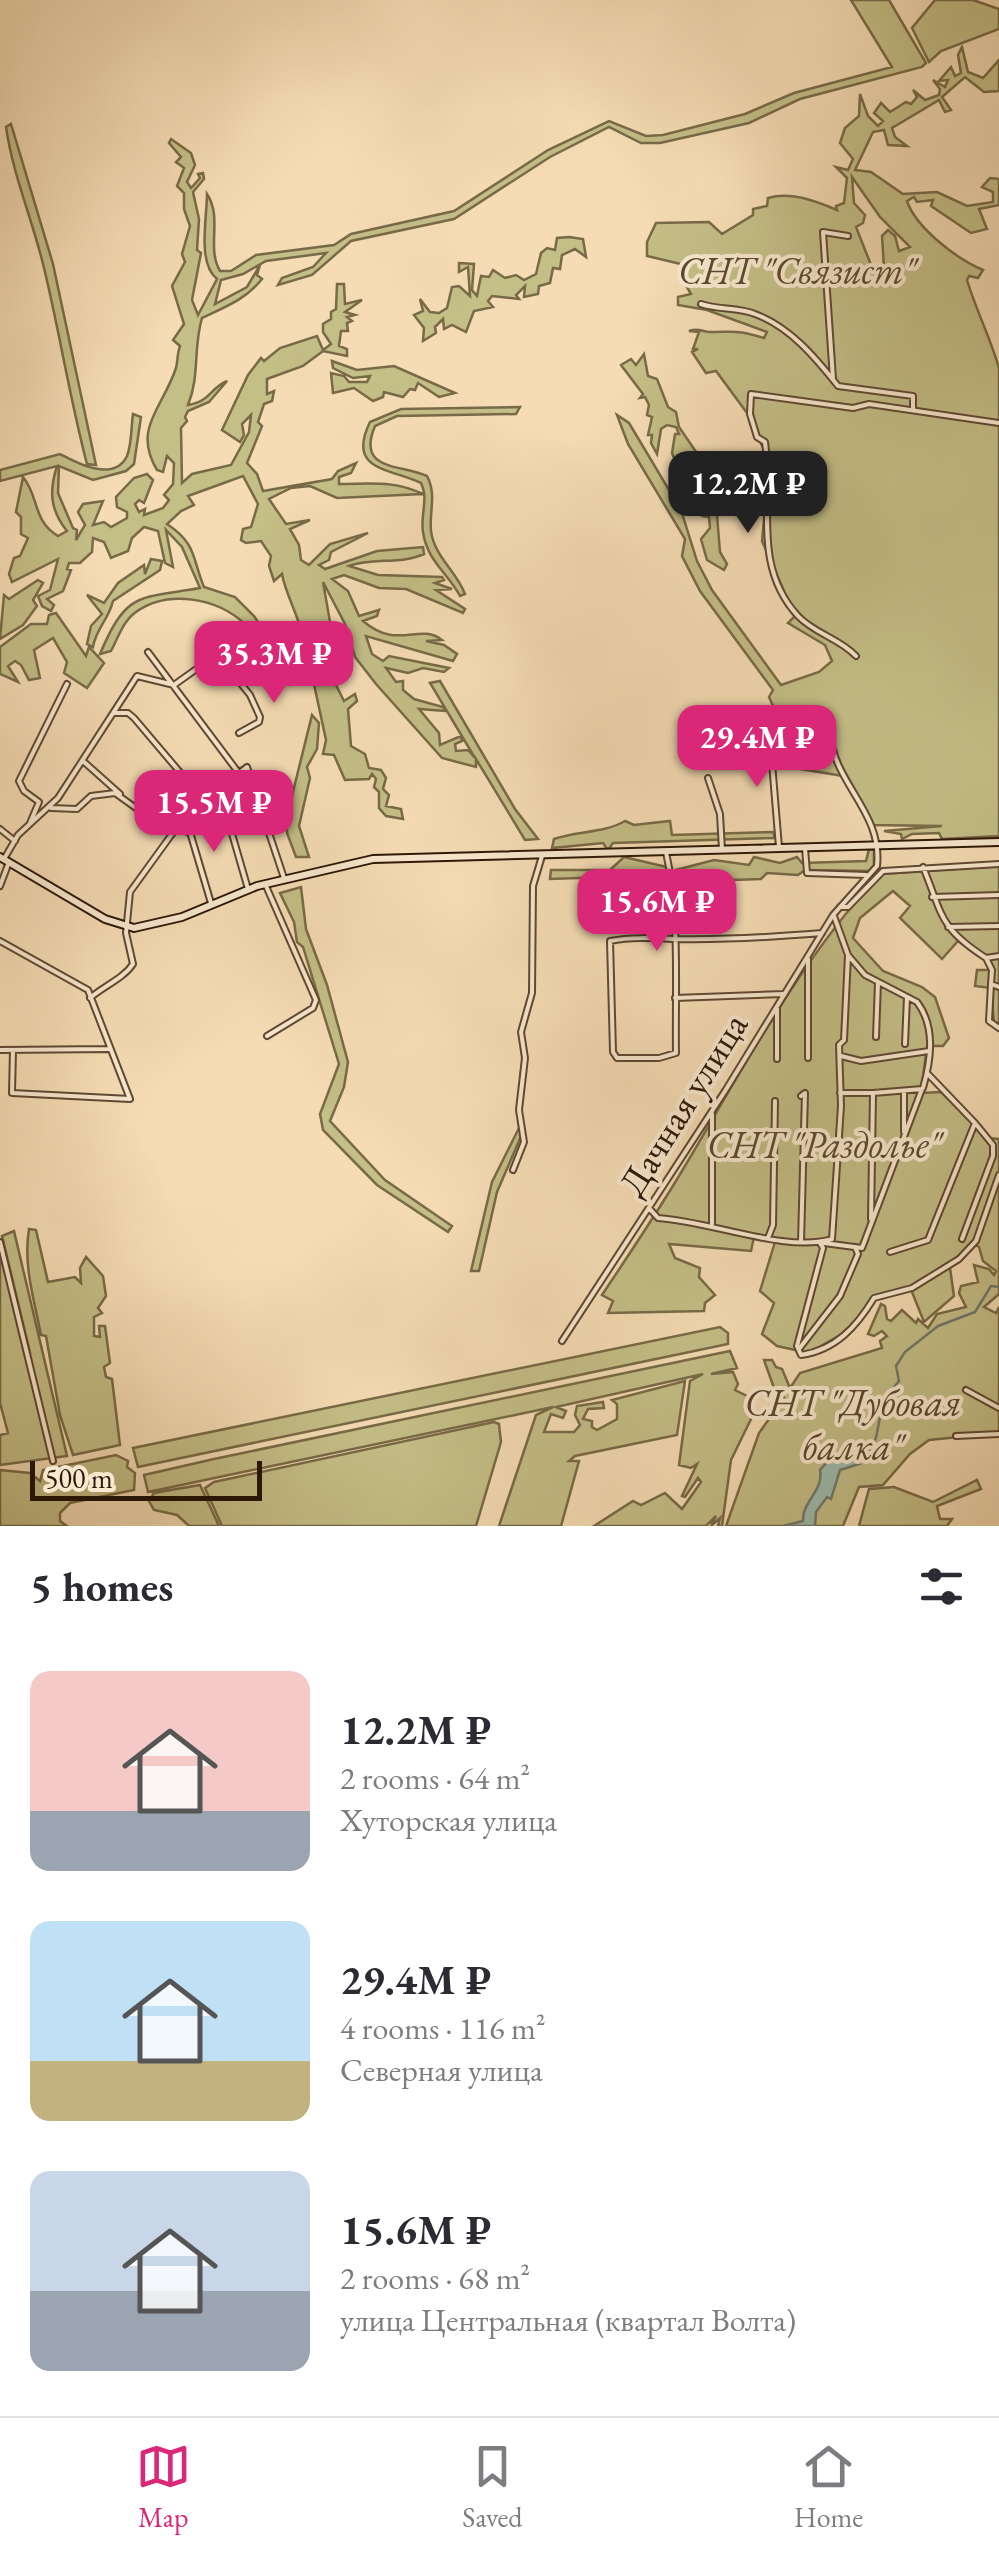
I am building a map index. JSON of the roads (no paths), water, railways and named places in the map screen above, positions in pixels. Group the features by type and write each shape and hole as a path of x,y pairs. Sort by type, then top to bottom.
{"street":[{"path":"833,379 822,232 848,236"},
{"path":"701,304 753,313 773,322 803,344 838,386 913,396 913,410"},
{"path":"856,656 842,642 813,629 796,614 780,585 764,541 768,465 765,442 757,437 749,399 754,393 853,408 869,404 999,423"},
{"path":"148,652 238,772"},
{"path":"174,686 195,670 222,663 230,668 260,717 259,722 239,733"},
{"path":"0,886 4,859 15,840 48,808 137,676 174,686"},
{"path":"28,827 40,802 24,791 19,781 68,684"},
{"path":"111,714 128,713 134,718 195,790 200,807"},
{"path":"762,727 770,739 779,848"},
{"path":"830,732 833,754 876,833 879,846"},
{"path":"82,760 172,834"},
{"path":"90,998 111,980 127,974 135,958 126,938 130,892 178,827 247,766 285,880"},
{"path":"708,778 720,814 722,850"},
{"path":"219,788 248,889"},
{"path":"48,808 77,810 90,796 115,793 123,797"},
{"path":"187,822 211,903"},
{"path":"178,827 190,834"},
{"path":"0,828 15,840"},
{"path":"4,859 127,927 156,925 248,889 373,860 999,842"},
{"name":"Дачная улица","path":"562,1341 712,1112 808,954 840,907 876,866 879,846"},
{"path":"805,848 807,874 868,876"},
{"path":"666,852 672,909 673,939 675,998 676,1053 659,1058 614,1056 609,944 614,940 673,939 822,933"},
{"path":"512,1170 525,1131 519,1110 525,1058 521,1032 532,994 533,886 542,856"},
{"path":"840,907 848,907 883,871 999,864"},
{"path":"923,867 932,897 948,927 991,963 988,1021 999,1028"},
{"path":"266,886 316,1000 313,1008 267,1036"},
{"path":"932,897 999,895"},
{"path":"672,909 702,906"},
{"path":"649,1208 658,1218 712,1224 768,1238 862,1248 927,1073 927,1019 917,1002 854,966 834,915"},
{"path":"948,927 999,926"},
{"path":"0,940 88,990 130,1099 12,1094 14,1050"},
{"path":"808,954 808,1058"},
{"path":"820,1243 835,1234 839,1045 844,1040 848,956"},
{"path":"986,958 999,956"},
{"path":"876,1037 878,982"},
{"path":"991,984 999,987"},
{"path":"675,998 783,994"},
{"path":"905,1044 906,997"},
{"path":"776,1060 777,1005"},
{"path":"0,1050 109,1049"},
{"path":"839,1056 861,1061 929,1051"},
{"path":"927,1073 988,1137 993,1156 962,1239"},
{"path":"840,1092 922,1089"},
{"path":"904,1090 904,1137"},
{"path":"871,1224 874,1092"},
{"path":"801,1096 805,1093 801,1242"},
{"path":"768,1238 773,1225 775,1101"},
{"path":"712,1112 712,1224"},
{"path":"890,1252 928,1240 975,1123"},
{"path":"798,1353 833,1344 855,1328 874,1298 918,1285 968,1251 976,1241 999,1175"},
{"path":"0,1242 53,1461"},
{"path":"798,1353 823,1248 820,1243"},
{"path":"798,1353 840,1296 858,1254 855,1247"},
{"path":"966,1390 999,1408"},
{"path":"956,1436 999,1434"}],"waterway":[{"path":"856,1462 874,1444 884,1402 899,1381 896,1366 905,1352 938,1326 975,1312 991,1286 999,1287"}],"park label":[{"name":"СНТ \"Связист\"","path":"797,270"},
{"name":"СНТ \"Раздолье\"","path":"824,1144"},
{"name":"СНТ \"Дубовая балка\"","path":"853,1424"}]}
